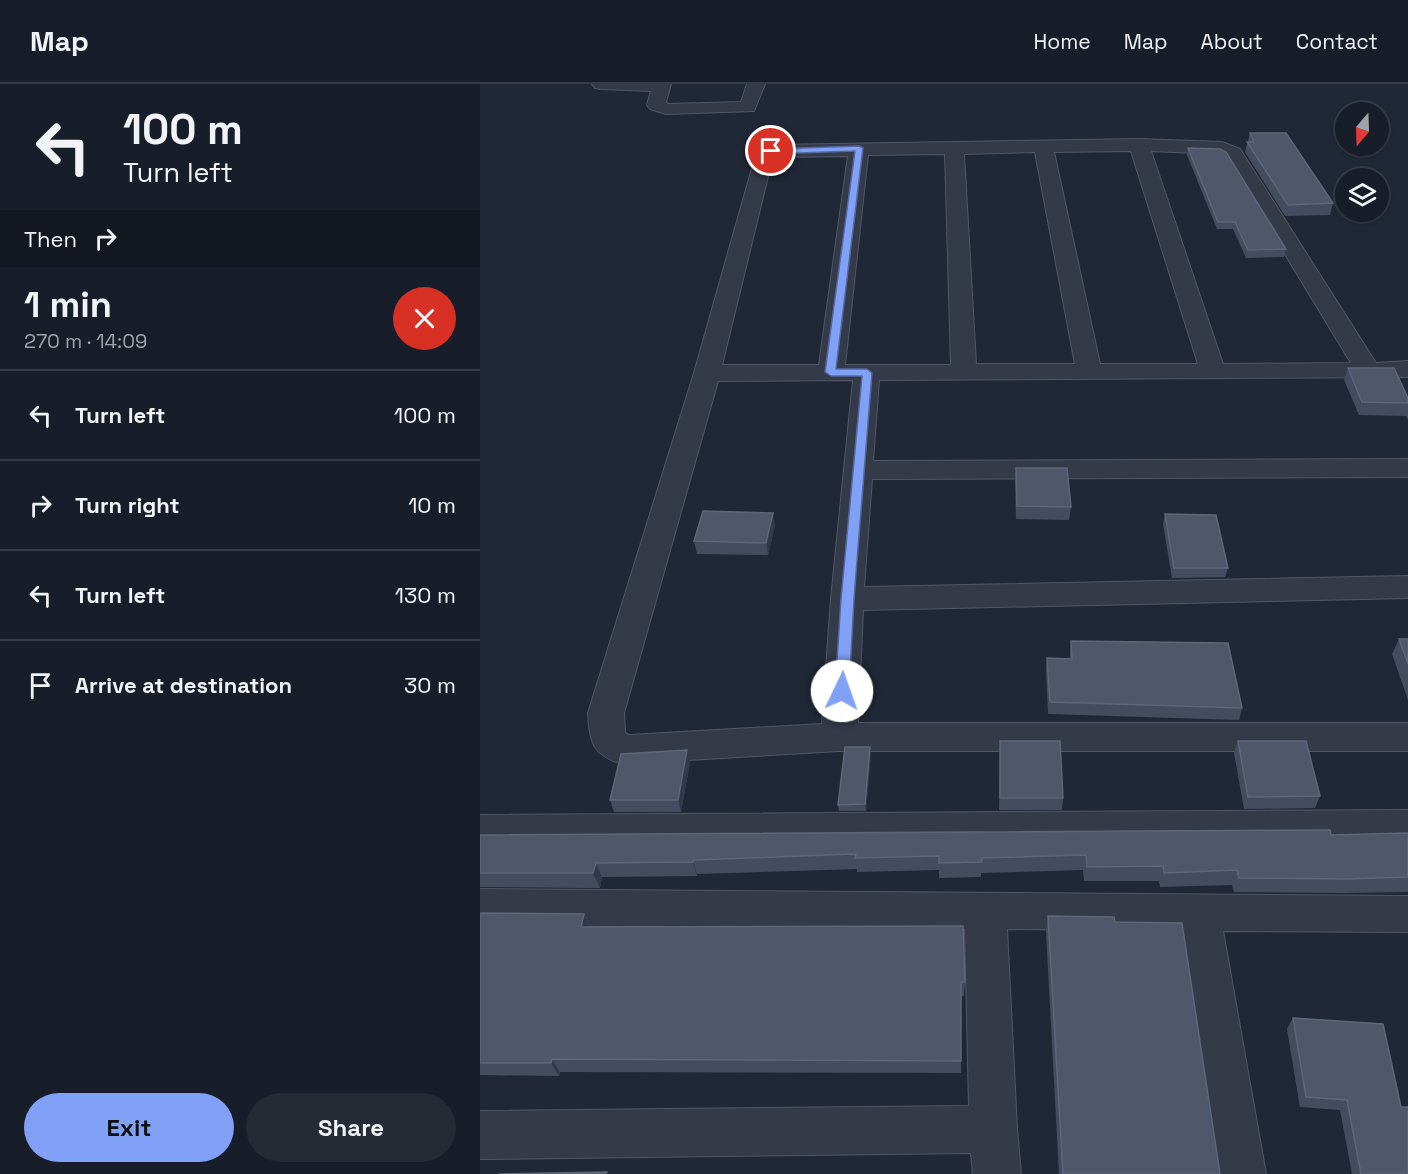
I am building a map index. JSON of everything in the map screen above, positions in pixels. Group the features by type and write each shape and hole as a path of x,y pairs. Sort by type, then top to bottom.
{"street":[{"path":"602,84 661,85 656,105 666,109 748,108 756,84"},
{"path":"1139,145 1213,372"},
{"path":"1368,371 1233,153 1222,148 1139,145 771,151 763,158 707,373 606,713 608,739 622,750 839,737 1408,737"},
{"path":"1043,146 1089,372"},
{"path":"954,147 964,372"},
{"path":"831,372 859,148"},
{"path":"707,373 1213,372 1408,369"},
{"path":"839,737 867,373"},
{"path":"859,470 1408,468"},
{"path":"848,599 1408,587"},
{"path":"480,831 1408,825"},
{"path":"480,907 1408,914"},
{"path":"985,910 993,1129 997,1174"},
{"path":"1199,914 1242,1174"},
{"path":"480,1136 993,1129"}],"building":[{"path":"1250,133 1286,133 1333,203 1288,205 1247,142 1254,142"},
{"path":"1188,148 1220,149 1226,152 1286,249 1248,250 1235,222 1218,222"},
{"path":"1348,368 1394,368 1408,398 1408,403 1362,402"},
{"path":"1016,468 1067,468 1071,507 1017,506"},
{"path":"703,511 773,513 766,543 694,541"},
{"path":"1165,514 1216,515 1228,568 1174,568"},
{"path":"1399,639 1408,639 1408,664"},
{"path":"1071,641 1228,643 1242,708 1050,702 1047,658 1072,659"},
{"path":"1000,741 1060,741 1063,798 1000,798"},
{"path":"1238,741 1306,741 1320,796 1248,797"},
{"path":"845,747 870,747 865,804 838,805"},
{"path":"687,750 678,800 610,800 621,754"},
{"path":"1330,830 1331,835 1408,833 1408,877 1239,878 1237,870 1164,873 1163,866 1087,867 1086,855 981,858 982,862 939,863 939,856 855,858 856,854 693,860 693,862 596,863 593,873 480,873 480,835"},
{"path":"480,913 584,914 581,927 963,926 965,982 961,982 961,1061 552,1059 551,1063 480,1063"},
{"path":"1048,916 1114,917 1115,922 1182,923 1220,1174 1063,1174"},
{"path":"1293,1018 1383,1024 1401,1107 1408,1107 1408,1174 1361,1174 1347,1100 1306,1097"},
{"path":"607,1172 606,1174 498,1174"}],"route":[{"path":"771,151 859,148 831,372 867,373 842,691"}]}
